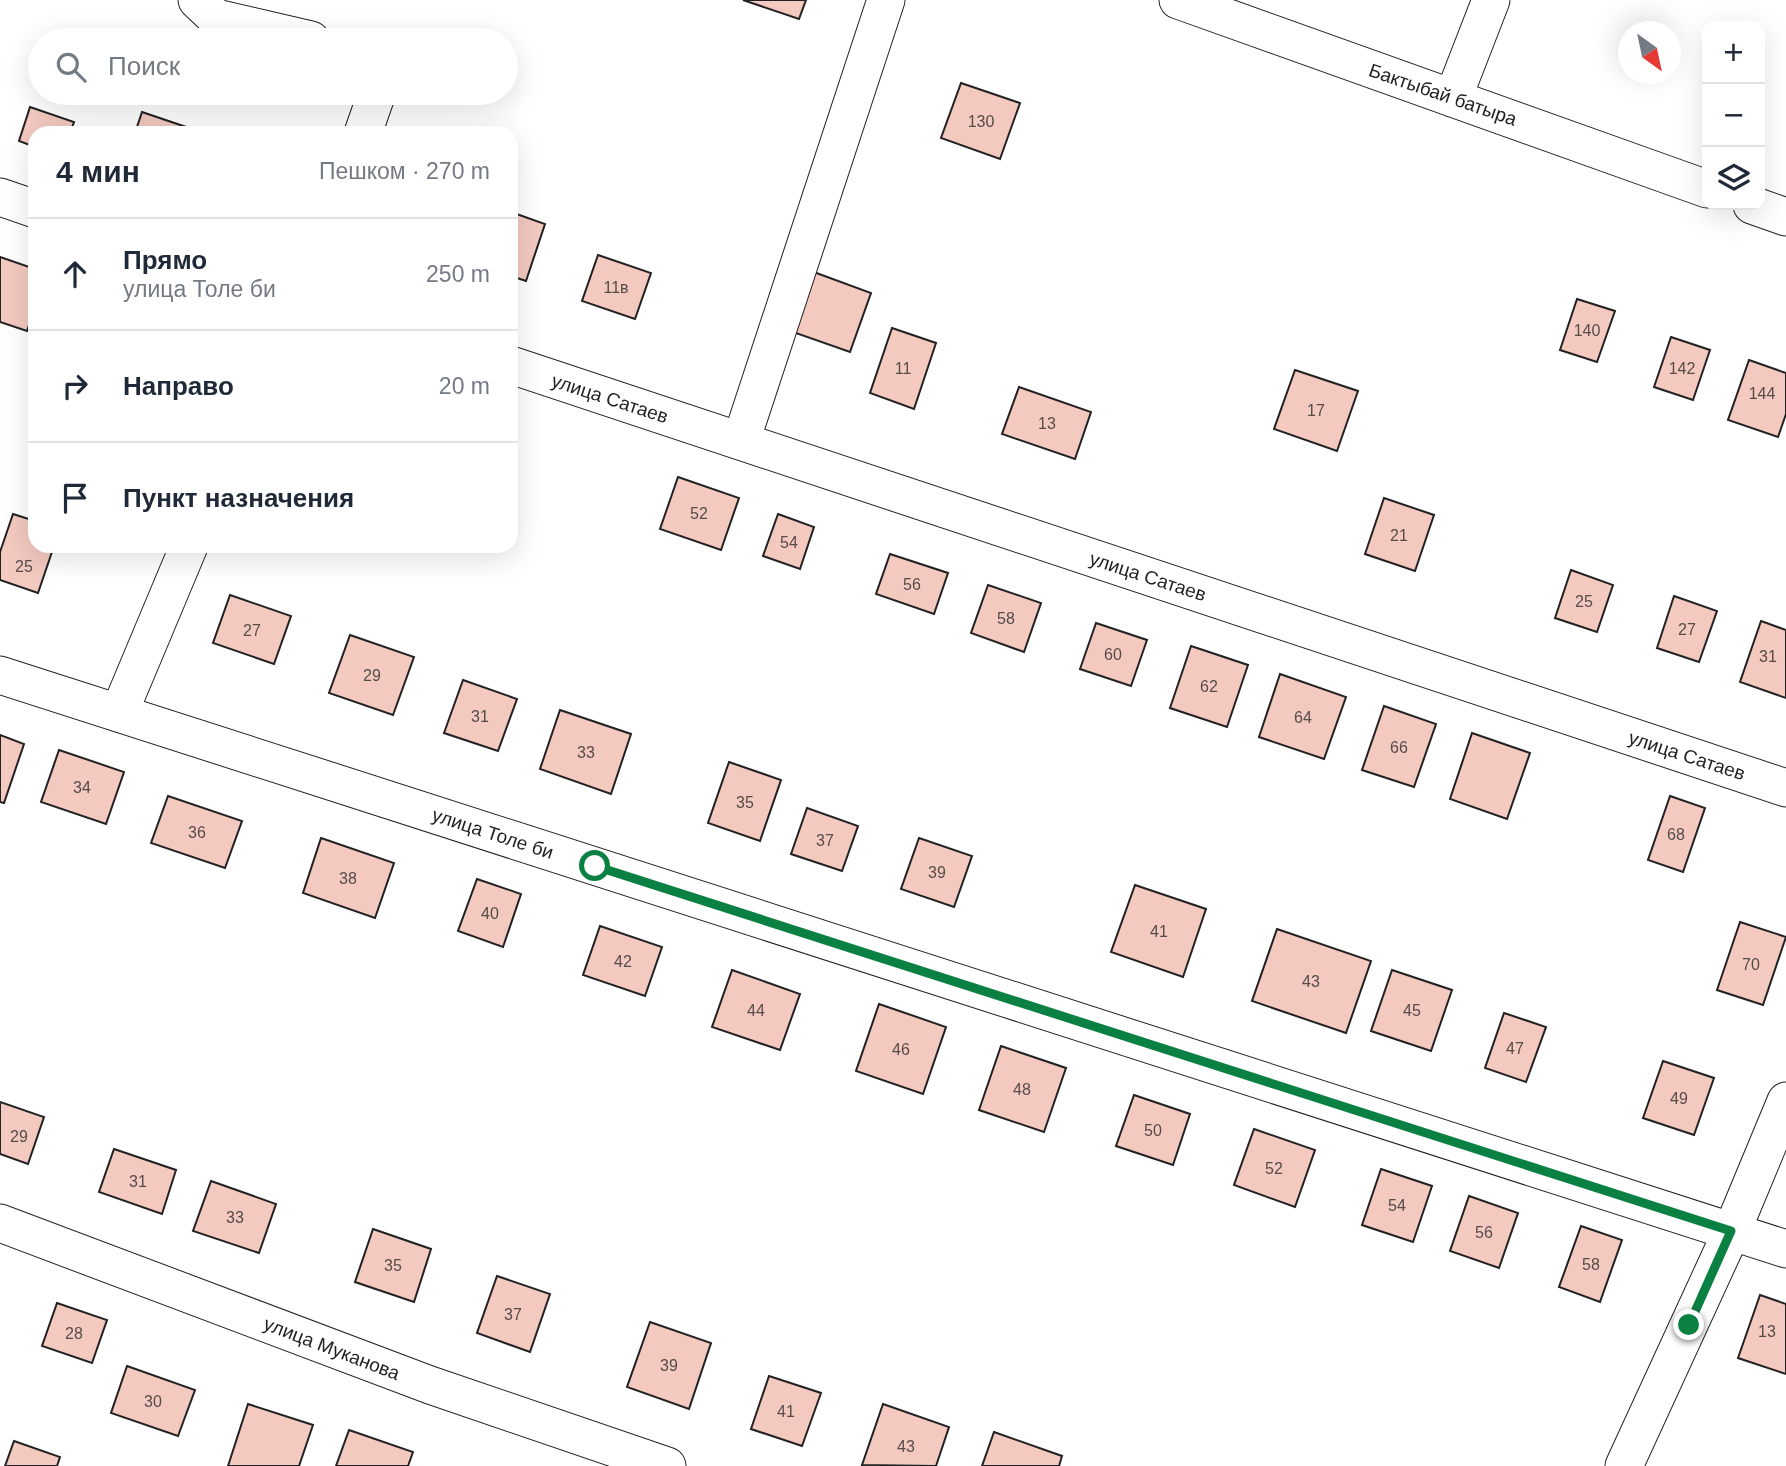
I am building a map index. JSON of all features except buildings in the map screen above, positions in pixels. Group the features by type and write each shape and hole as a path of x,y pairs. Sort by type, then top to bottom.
{"street":[{"path":"197,0 216,18 259,28"},
{"path":"741,441 886,0"},
{"name":"Бактыбай батыра","path":"1178,0 1702,187"},
{"path":"1453,98 1491,0"},
{"path":"365,126 373,105"},
{"path":"0,197 28,207"},
{"path":"1765,210 1786,217"},
{"name":"улица Сатаев","path":"518,367 1786,788"},
{"path":"119,713 186,553"},
{"name":"улица Толе би","path":"0,675 1786,1249"},
{"path":"1624,1466 1731,1231 1786,1101"},
{"name":"улица Муканова","path":"0,1223 430,1385 667,1466"}],"route":[{"path":"595,866 1731,1231 1689,1325"}]}
